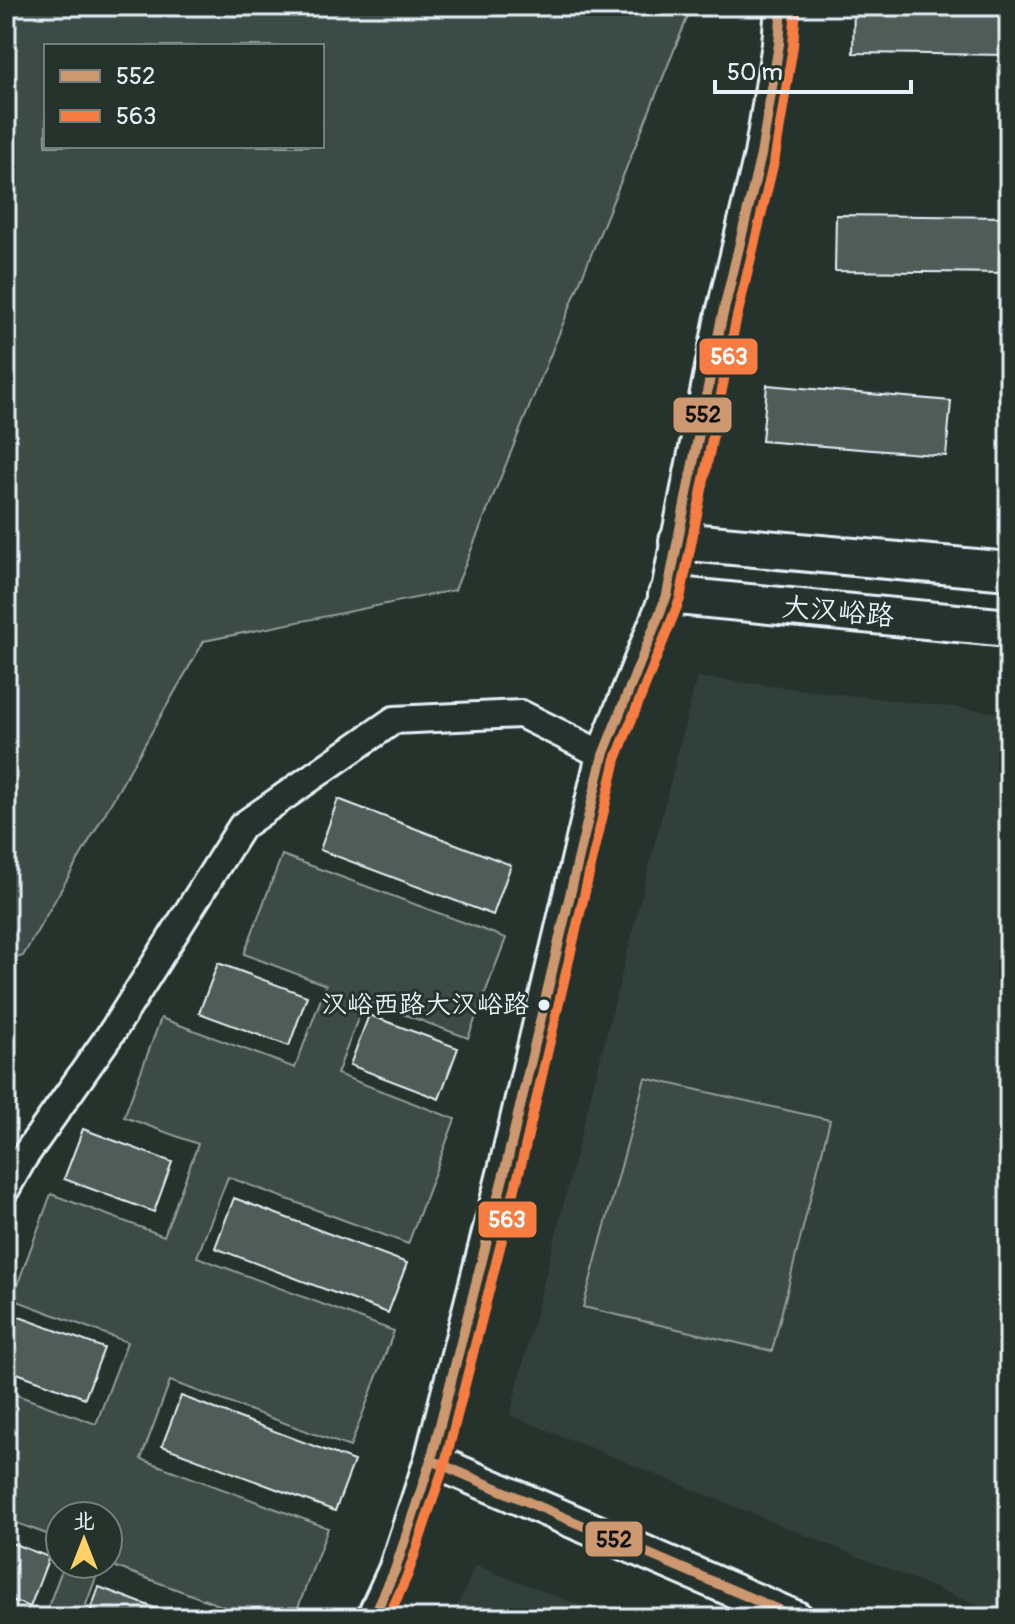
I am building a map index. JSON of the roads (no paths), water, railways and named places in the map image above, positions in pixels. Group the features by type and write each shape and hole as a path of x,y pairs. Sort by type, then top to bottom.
{"main road":[{"name":"大汉峪路","path":"678,541 1009,571"},
{"name":"大汉峪路","path":"667,595 1009,628"}],"street":[{"path":"373,1618 395,1570 431,1460 507,1162 603,755 667,595 721,322 761,155 782,6"},
{"path":"6,1189 24,1157 114,1029 242,826 394,720 521,714 603,755"},
{"path":"431,1460 797,1618"}],"place":[{"name":"汉峪西路大汉峪路","path":"544,1005"}]}
